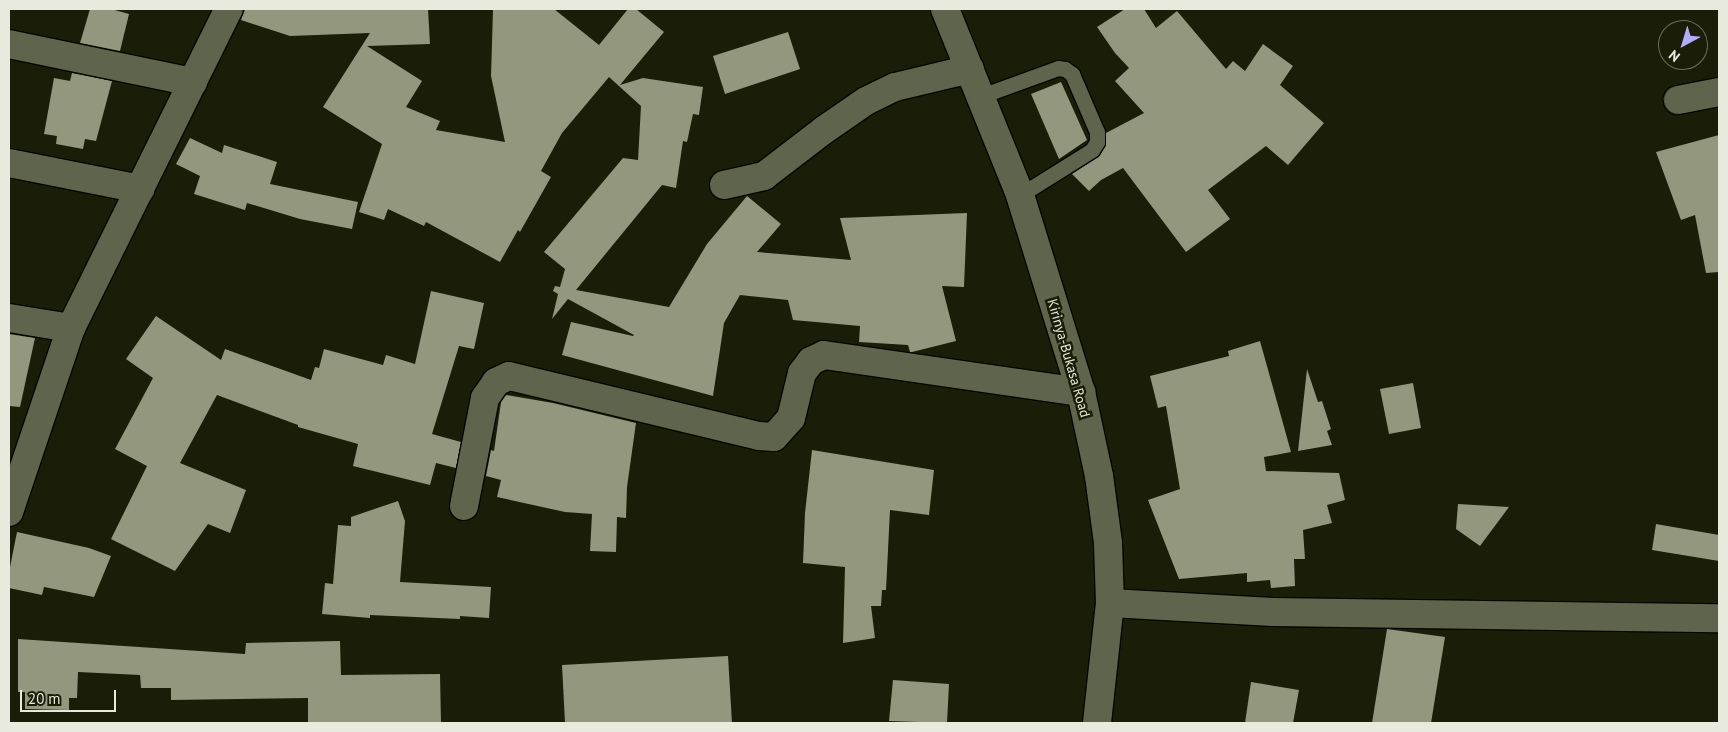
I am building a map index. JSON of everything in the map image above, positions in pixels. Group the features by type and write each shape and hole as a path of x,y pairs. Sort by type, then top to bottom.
{"street":[{"path":"9,512 71,328 230,9"},
{"name":"Kirinya-Bukasa Road","path":"945,9 1020,195 1081,392 1099,476 1108,543 1110,603 1097,723"},
{"path":"9,44 193,82"},
{"path":"724,185 764,176 866,102 896,88 970,69"},
{"path":"1678,100 1719,92"},
{"path":"9,163 140,189"},
{"path":"9,318 71,328"},
{"path":"464,506 484,398 496,382 510,376 760,436 774,437 791,418 802,373 811,361 824,355 1081,392"},
{"path":"1110,603 1273,612 1719,618"}],"lane":[{"path":"981,96 1058,68 1065,69 1072,74 1097,132 1097,142 1092,150 1020,195"}],"building":[{"path":"90,9 111,9 129,14 120,51 80,43"},
{"path":"245,9 428,9 430,44 367,46 422,81 406,107 440,121 436,130 505,142 491,76 493,9 554,9 599,45 628,9 636,9 664,32 620,85 643,78 703,87 699,115 693,114 687,142 683,141 676,188 662,185 576,290 669,307 707,244 747,196 781,224 757,252 851,260 840,218 967,213 964,287 942,286 956,341 912,352 910,352 908,345 859,342 860,326 793,320 788,300 740,295 724,323 713,396 562,355 571,322 634,335 568,299 552,319 558,294 553,291 555,286 560,287 565,269 544,252 623,158 638,160 641,106 609,77 562,133 541,171 551,177 520,232 518,230 500,262 426,222 424,226 388,209 384,220 359,212 382,144 323,107 370,33 290,36 241,20"},
{"path":"1125,9 1144,9 1156,28 1177,11 1226,69 1233,61 1245,71 1263,44 1293,66 1280,85 1324,123 1288,165 1266,146 1208,190 1230,219 1186,252 1123,168 1101,180 1089,191 1072,174 1100,155 1105,146 1106,133 1144,113 1115,81 1129,68 1115,53 1097,27"},
{"path":"788,32 800,69 725,94 713,56"},
{"path":"72,73 112,81 96,141 85,139 83,149 56,144 57,136 44,134 54,78 70,81"},
{"path":"1061,82 1087,140 1059,159 1031,94"},
{"path":"1719,135 1719,272 1706,273 1695,215 1681,220 1656,152"},
{"path":"190,138 222,153 224,145 277,162 270,184 358,202 352,229 300,219 247,203 245,210 194,194 200,176 176,164"},
{"path":"431,291 484,303 474,349 459,346 432,434 461,442 456,468 436,463 430,485 353,466 358,444 298,427 298,425 217,395 180,463 246,490 230,533 208,524 175,571 111,539 147,466 115,449 153,378 126,359 156,316 221,360 225,349 311,380 315,367 319,368 324,349 383,365 386,355 415,364"},
{"path":"9,334 35,338 20,407 9,406"},
{"path":"1260,341 1291,452 1264,457 1266,471 1339,473 1345,500 1327,505 1332,523 1303,530 1305,559 1294,559 1295,586 1271,588 1270,580 1247,582 1247,573 1179,579 1148,500 1180,489 1166,406 1158,408 1150,376 1229,356 1228,351"},
{"path":"1307,369 1318,402 1322,401 1331,429 1327,431 1332,445 1298,451"},
{"path":"1413,383 1421,428 1389,434 1380,389"},
{"path":"506,395 553,403 636,423 627,487 626,518 617,517 616,552 590,551 592,514 565,512 497,497 501,480 486,476 491,450 494,451 501,402"},
{"path":"812,450 934,470 929,515 890,510 886,590 882,590 881,606 871,606 875,638 843,643 845,567 803,563 805,513"},
{"path":"398,501 405,521 400,582 491,587 489,618 460,616 460,619 370,615 370,618 322,614 325,583 333,584 338,525 351,526 351,517"},
{"path":"1458,504 1509,507 1480,546 1456,529"},
{"path":"1656,524 1719,535 1719,561 1652,550"},
{"path":"17,532 89,548 111,556 94,597 44,587 42,595 9,588 9,572"},
{"path":"1387,629 1445,637 1431,723 1372,723"},
{"path":"18,639 245,654 246,643 340,641 341,675 440,674 441,723 308,723 308,698 171,700 171,688 141,688 140,675 78,672 77,698 69,698 69,710 25,709 25,692 18,692"},
{"path":"728,656 732,723 565,723 562,665"},
{"path":"893,680 949,684 947,723 889,721"},
{"path":"1251,682 1299,690 1293,723 1245,723"}]}
